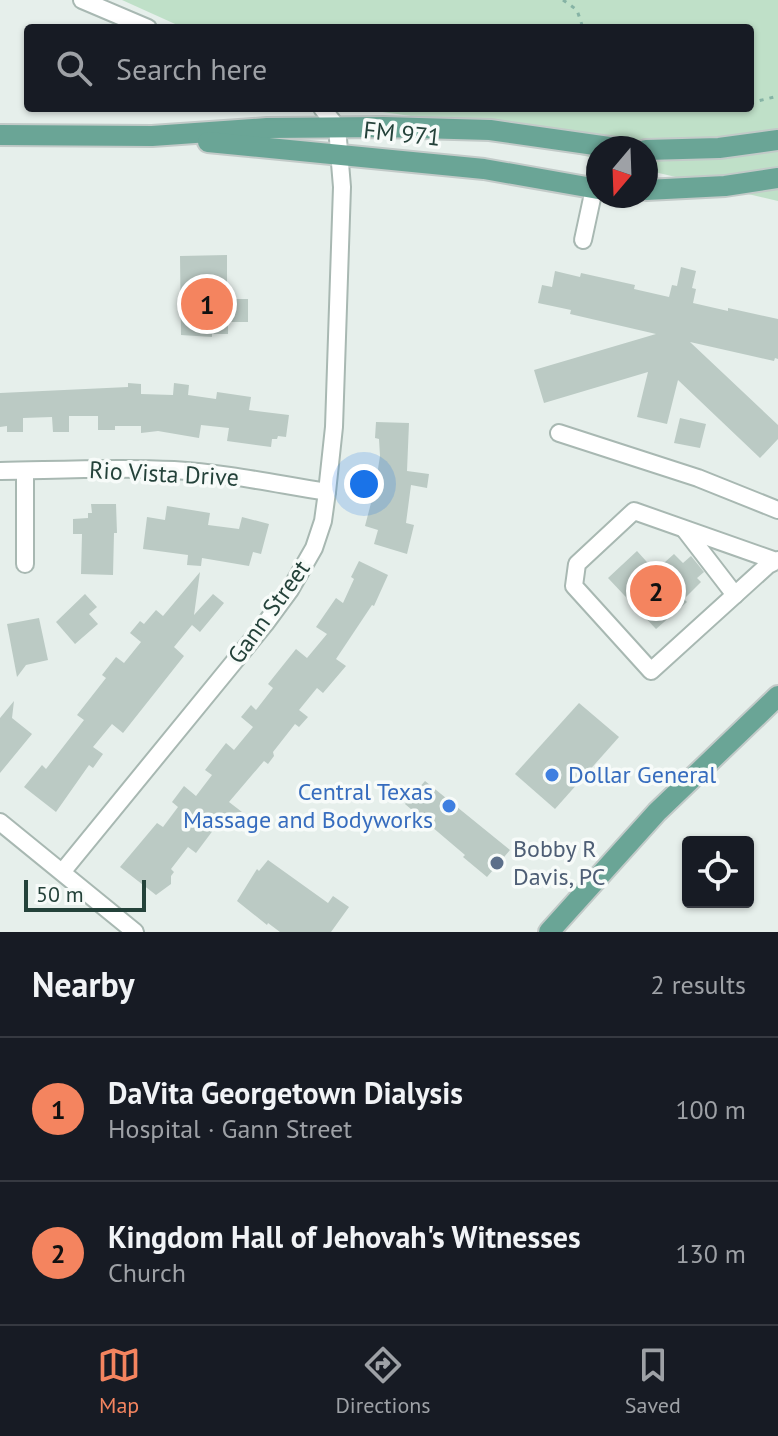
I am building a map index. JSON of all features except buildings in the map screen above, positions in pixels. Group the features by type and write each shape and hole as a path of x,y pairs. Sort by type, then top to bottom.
{"main road":[{"name":"FM 971","path":"0,135 152,136 267,128 337,127 490,130 586,144"},
{"name":"FM 971","path":"152,136 484,169 586,187"},
{"path":"658,150 778,142"},
{"path":"658,189 725,186 778,178"},
{"path":"549,932 657,812 778,696"}],"street":[{"path":"82,0 139,24"},
{"path":"325,112 337,127"},
{"name":"Gann Street","path":"63,871 290,590 314,548 323,521 334,427 341,154 337,127"},
{"path":"583,240 591,208"},
{"path":"559,433 698,478 778,510"},
{"name":"Rio Vista Drive","path":"0,471 174,470 327,492"},
{"path":"25,471 25,564"},
{"path":"634,511 777,560 651,671 574,586 577,564 634,511"},
{"path":"684,528 735,595"},
{"path":"0,822 135,932"}],"path":[{"path":"563,0 577,10 582,24"},
{"path":"754,102 778,96"}],"green space":[{"path":"122,0 778,0 778,201 658,173 658,136 586,136 586,156 382,112 754,112 754,24 175,24"}],"place":[{"name":"DaVita Georgetown Dialysis","path":"207,304"},
{"name":"Kingdom Hall of Jehovah's Witnesses","path":"656,591"},
{"name":"Dollar General","path":"552,775"},
{"name":"Central Texas Massage and Bodyworks","path":"449,806"},
{"name":"Bobby R Davis, PC","path":"497,863"}]}
